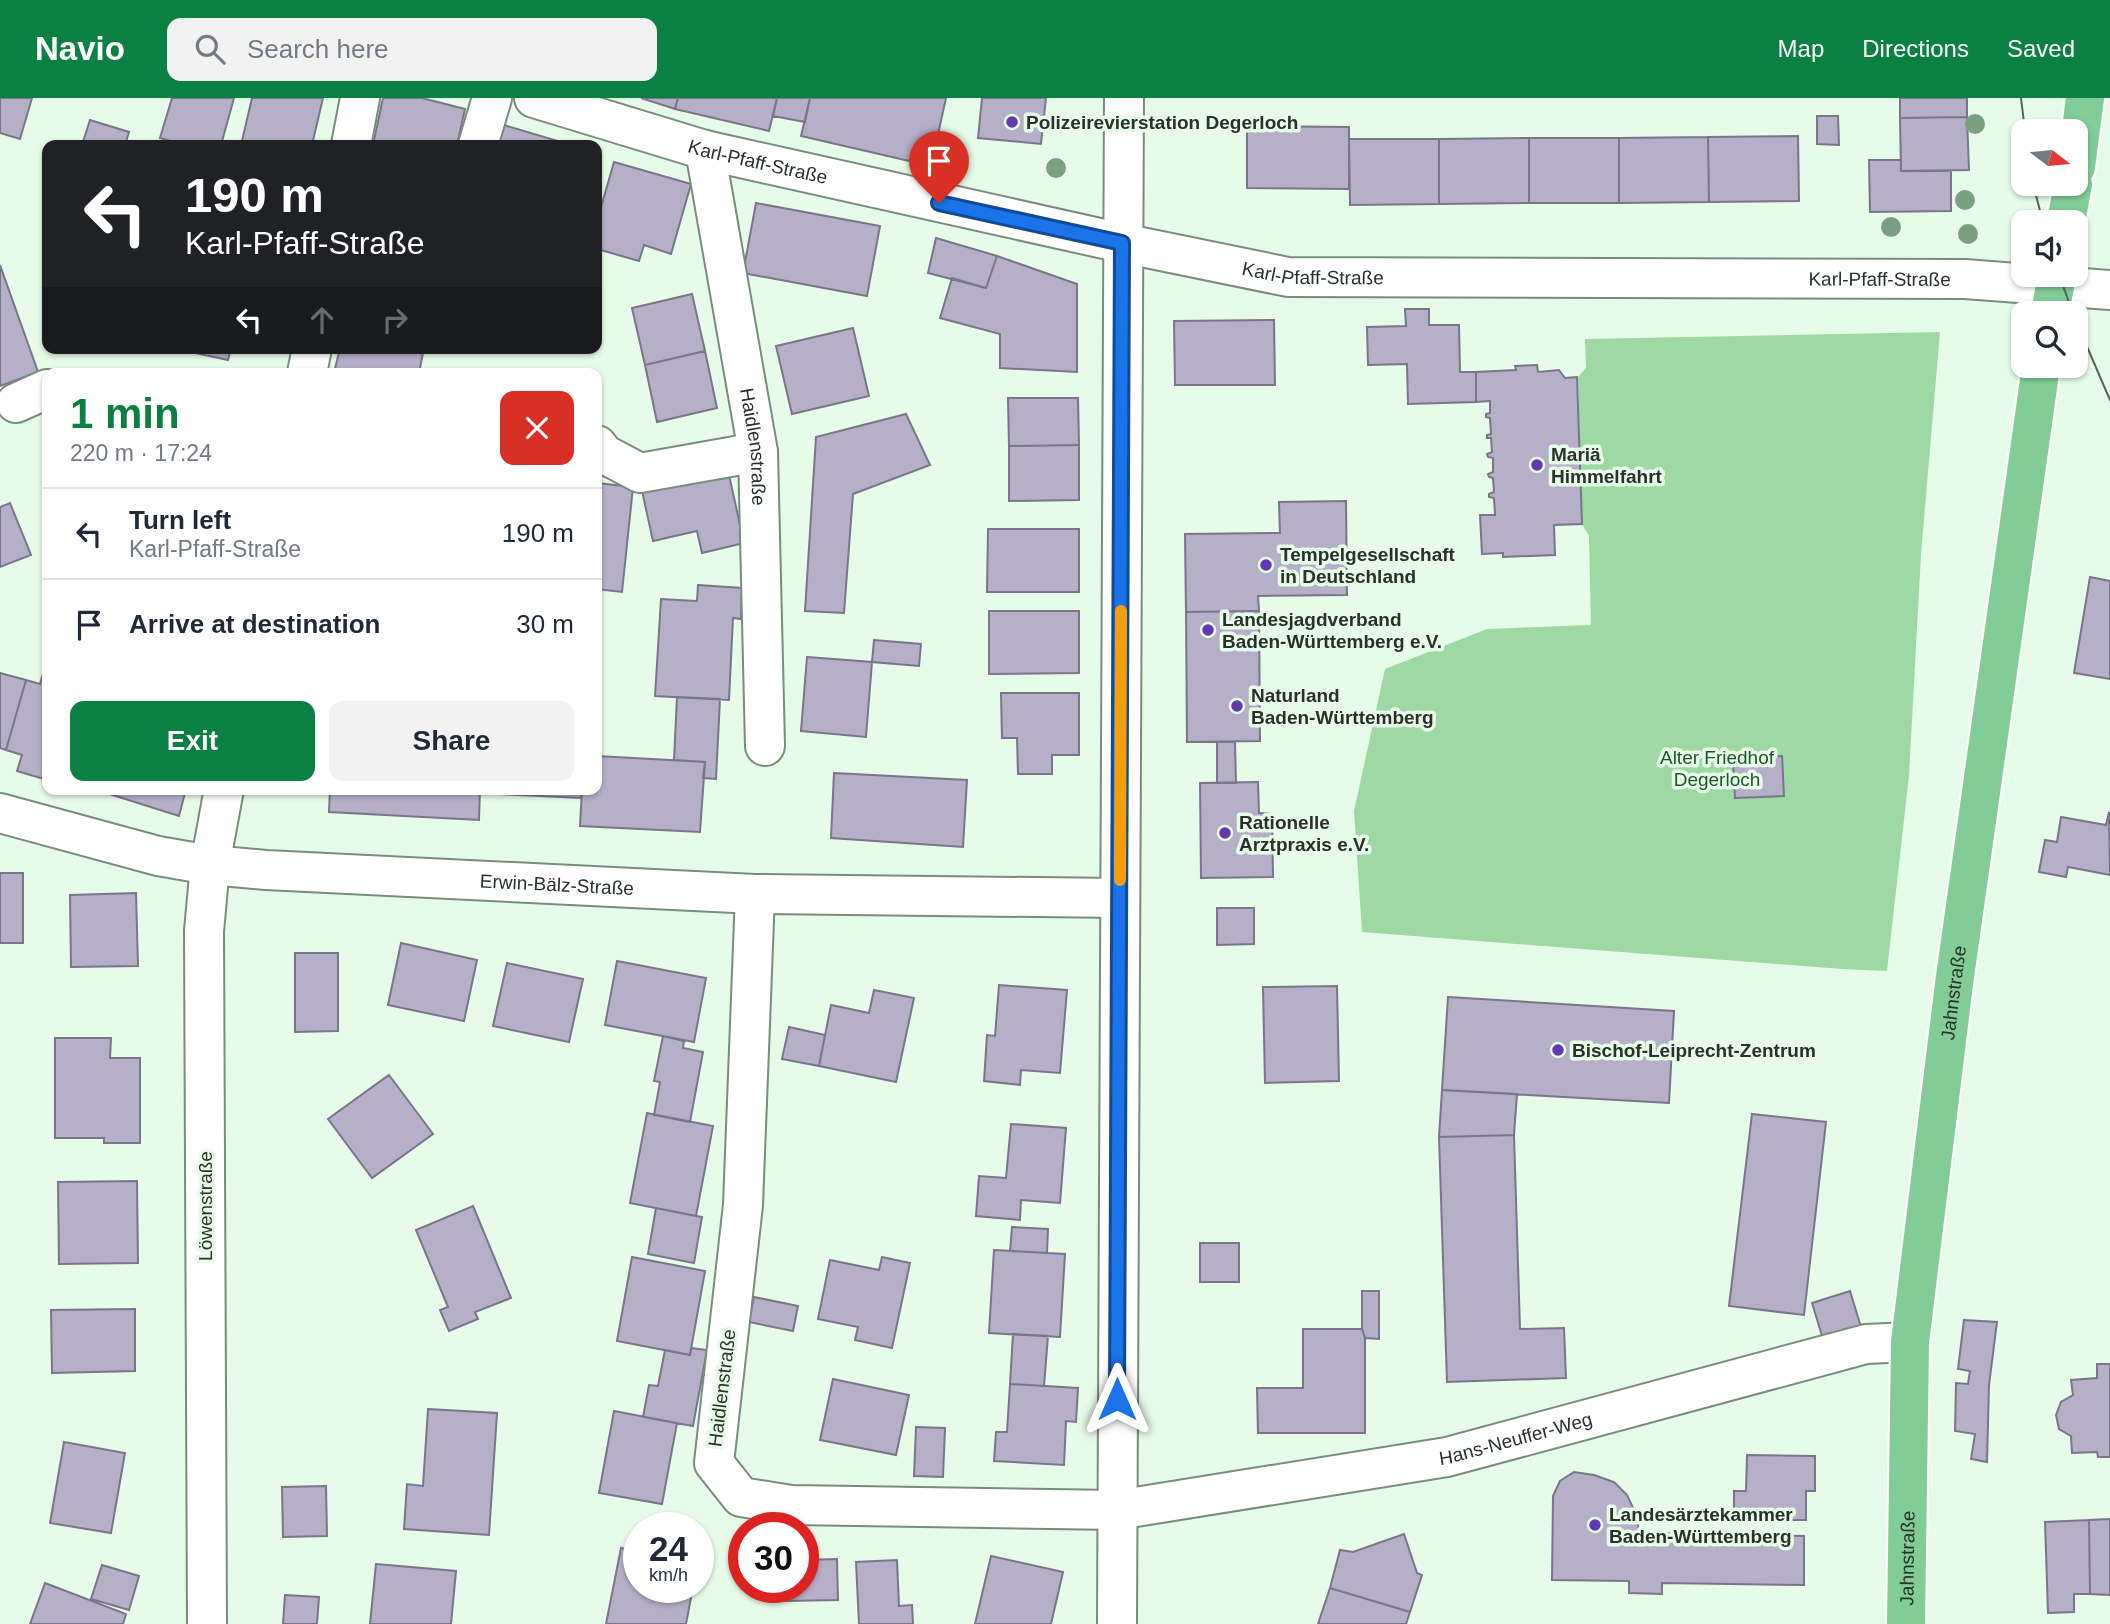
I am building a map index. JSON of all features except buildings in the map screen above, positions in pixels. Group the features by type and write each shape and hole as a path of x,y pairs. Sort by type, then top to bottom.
{"main road":[{"path":"2082,119 2085,98"},
{"name":"Jahnstraße","path":"1906,1624 1910,1342 1954,984 2039,378"}],"street":[{"path":"352,140 360,98"},
{"path":"479,140 492,98"},
{"name":"Karl-Pfaff-Straße","path":"534,98 705,150 1122,243 1288,277 1965,279 2054,291 2110,290"},
{"path":"1117,1624 1124,98"},
{"name":"Haidlenstraße","path":"705,150 758,452 765,746"},
{"path":"602,451 640,473 758,452"},
{"name":"Löwenstraße","path":"207,1624 204,931 210,865 223,795"},
{"name":"Erwin-Bälz-Straße","path":"0,813 158,856 210,865 266,870 755,894 1119,898"},
{"name":"Haidlenstraße","path":"755,894 743,1205 714,1463 741,1497 791,1505 1117,1510"},
{"name":"Hans-Neuffer-Weg","path":"1117,1510 1447,1457 1866,1344 1910,1342"}],"green space":[{"name":"Alter Friedhof Degerloch","path":"1940,332 1921,554 1909,775 1887,971 1362,932 1354,811 1385,669 1487,629 1591,625 1589,536 1582,524 1578,377 1586,368 1585,339"}],"tram line":[{"path":"2021,98 2024,119"},
{"path":"2036,196 2040,210"},
{"path":"2063,287 2069,301"},
{"path":"2088,349 2110,400"}],"slow traffic":[{"path":"1120,880 1121,611"}],"place":[{"name":"Polizeirevierstation Degerloch","path":"1012,122"},
{"name":"Mariä Himmelfahrt","path":"1537,465"},
{"name":"Tempelgesellschaft in Deutschland","path":"1266,565"},
{"name":"Landesjagdverband Baden-Württemberg e.V.","path":"1208,630"},
{"name":"Naturland Baden-Württemberg","path":"1237,706"},
{"name":"Rationelle Arztpraxis e.V.","path":"1225,833"},
{"name":"Bischof-Leiprecht-Zentrum","path":"1558,1050"},
{"name":"Landesärztekammer Baden-Württemberg","path":"1595,1525"}],"route":[{"path":"939,203 1122,243 1117,1399"}]}
